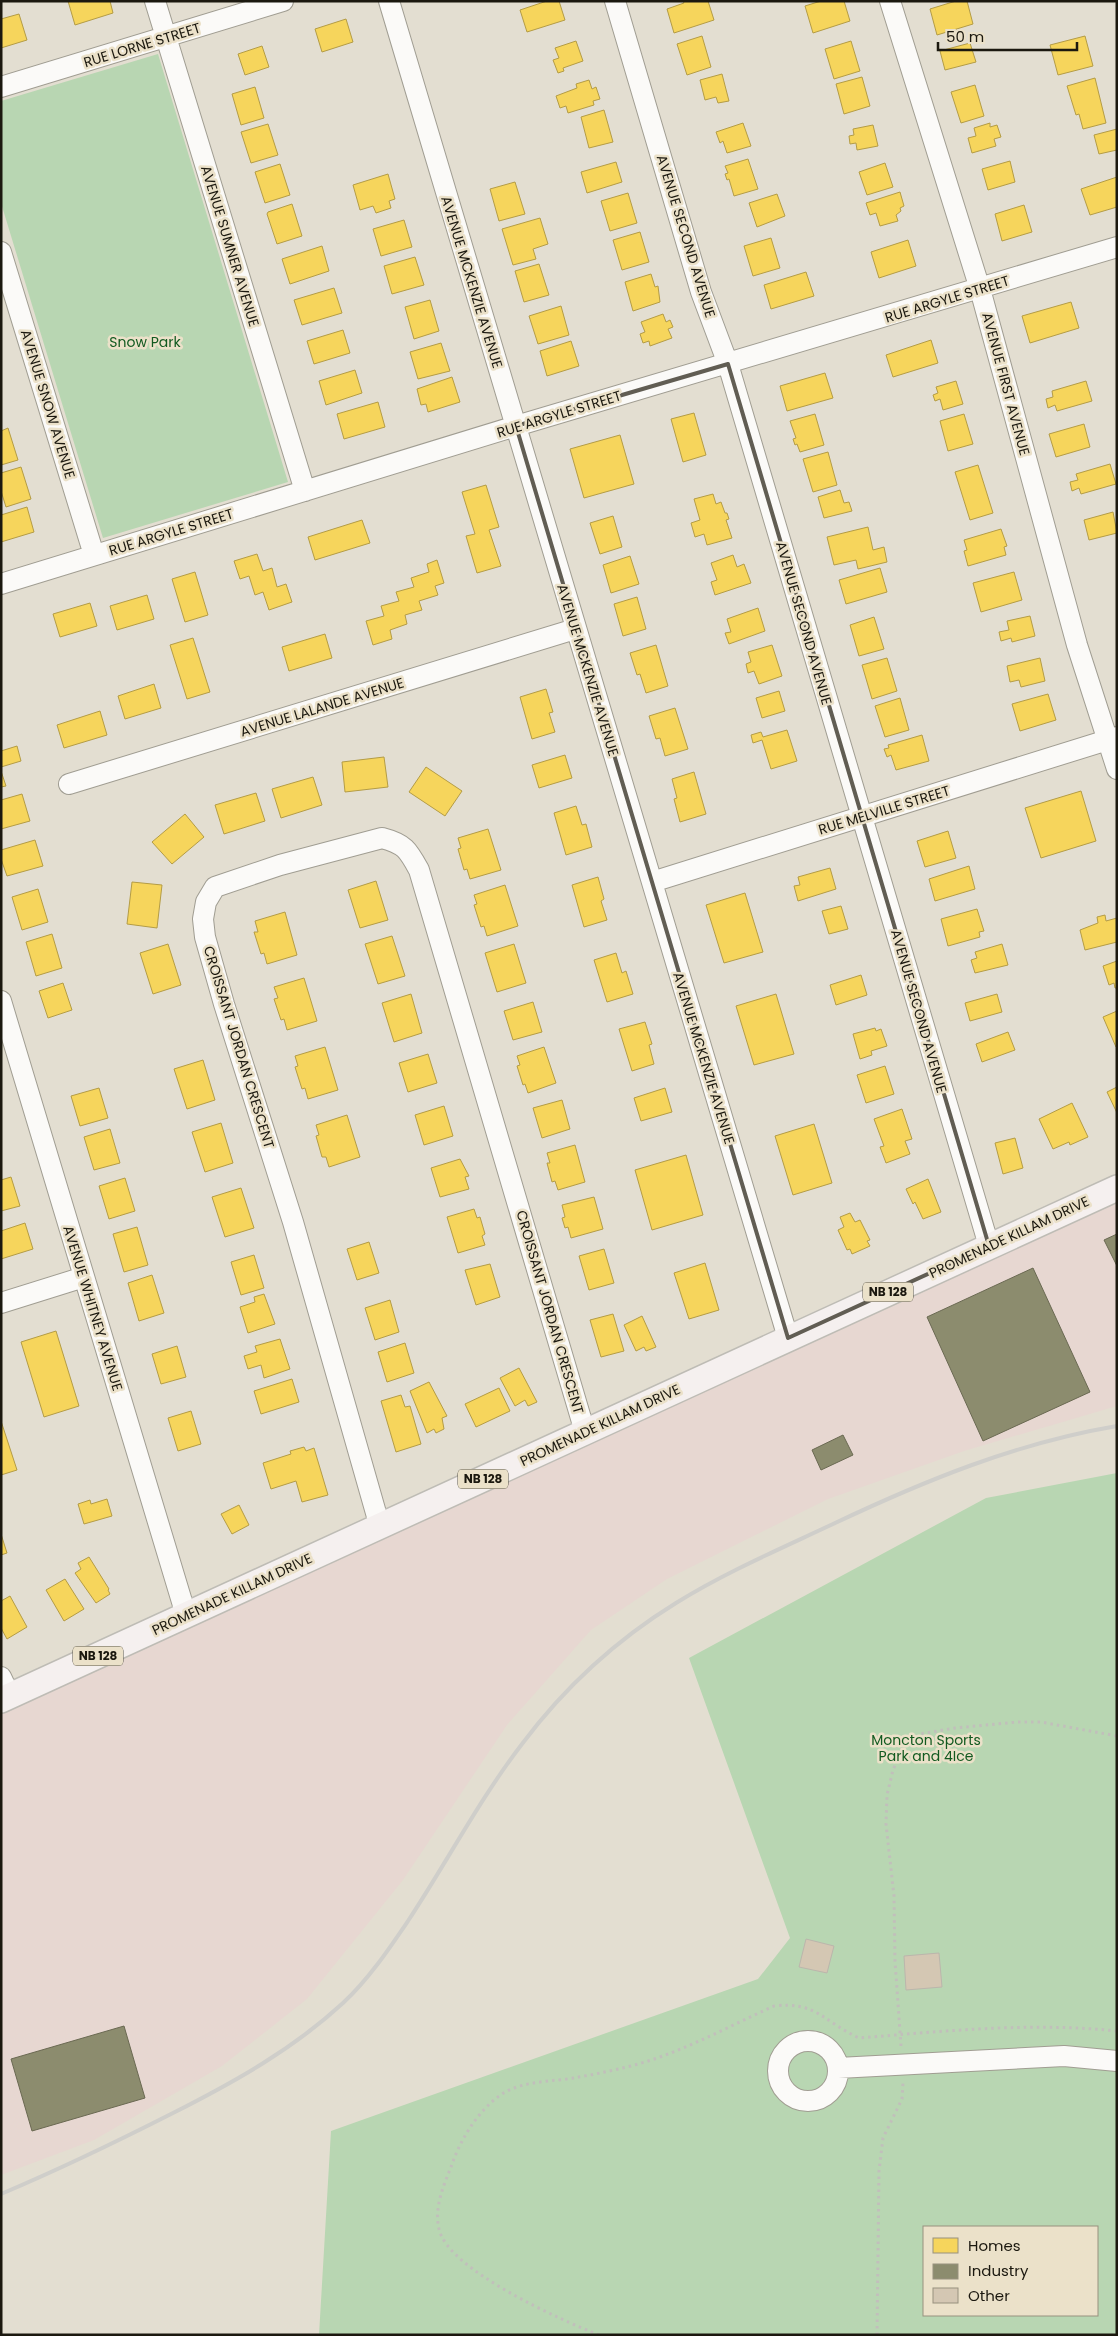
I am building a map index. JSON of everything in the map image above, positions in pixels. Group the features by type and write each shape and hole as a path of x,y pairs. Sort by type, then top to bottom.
{"main road":[{"name":"PROMENADE KILLAM DRIVE","path":"4,1691 186,1615 1117,1188"}],"street":[{"name":"AVENUE SUMNER AVENUE","path":"156,1 305,491"},
{"name":"RUE LORNE STREET","path":"1,88 283,1"},
{"name":"AVENUE MCKENZIE AVENUE","path":"389,1 788,1338"},
{"name":"AVENUE SECOND AVENUE","path":"615,1 702,292 728,364 988,1246"},
{"name":"AVENUE FIRST AVENUE","path":"890,1 980,289 1077,646 1112,738 1117,769"},
{"name":"RUE ARGYLE STREET","path":"1,584 516,426 1117,247"},
{"name":"AVENUE SNOW AVENUE","path":"1,252 94,556"},
{"name":"AVENUE LALANDE AVENUE","path":"69,784 575,629"},
{"name":"RUE MELVILLE STREET","path":"652,882 1112,738"},
{"name":"CROISSANT JORDAN CRESCENT","path":"380,1527 293,1222 224,1004 205,937 203,920 206,902 215,887 280,865 382,838 398,842 410,854 419,870 585,1432"},
{"name":"AVENUE WHITNEY AVENUE","path":"1,1001 186,1615"},
{"path":"1,1303 84,1277"},
{"path":"838,2068 1064,2056 1117,2061"}],"path":[{"path":"877,2335 879,2171 883,2138 902,2099 903,2066 895,1961 894,1896 886,1824 887,1795 892,1770 902,1749 920,1734 955,1728 1018,1722 1041,1722 1117,1736"},
{"path":"599,2335 566,2322 525,2301 461,2261 446,2246 439,2230 438,2211 442,2192 454,2158 469,2130 482,2112 502,2094 518,2087 633,2066 685,2047 774,2006 789,2004 805,2006 844,2031 859,2038 1015,2026 1076,2027 1117,2031"}],"highlighted area":[{"path":"728,364 989,1246 788,1338 516,426"}],"shaded area":[{"path":"1117,1183 1117,1406 964,1451 828,1499 667,1579 591,1630 507,1725 403,1880 307,1999 222,2066 94,2140 1,2175 1,1697"}],"green space":[{"name":"Snow Park","path":"158,54 288,482 103,538 1,203 1,101"},
{"name":"Moncton Sports Park and 4Ice","path":"1117,1473 1117,2335 319,2335 331,2131 758,1979 790,1938 689,1658 986,1498"}],"building: Homes":[{"path":"68,1 110,1 113,13 75,25"},
{"path":"547,1 559,1 565,20 527,32 520,10"},
{"path":"683,1 708,1 714,20 674,33 667,9 684,3"},
{"path":"821,1 844,1 850,21 813,33 805,6"},
{"path":"956,1 967,1 973,24 937,35 930,9"},
{"path":"19,14 27,40 1,48 1,19"},
{"path":"346,19 353,42 322,52 315,29"},
{"path":"702,36 711,67 687,75 677,44"},
{"path":"1085,36 1093,66 1058,75 1050,45"},
{"path":"576,41 583,61 563,68 564,71 558,73 553,60 559,58 555,48"},
{"path":"851,41 860,71 834,79 825,49"},
{"path":"970,43 976,62 945,70 940,51"},
{"path":"262,46 269,67 245,75 238,54"},
{"path":"722,74 729,101 718,103 716,97 705,100 700,80"},
{"path":"862,77 870,106 844,114 836,84"},
{"path":"1095,78 1106,123 1083,129 1079,114 1076,115 1067,86"},
{"path":"589,80 592,89 596,87 600,99 593,101 594,105 568,113 566,106 560,108 556,96 577,88 576,84"},
{"path":"975,85 984,116 961,123 951,92"},
{"path":"255,87 264,118 241,125 232,94"},
{"path":"604,110 613,142 589,148 581,117"},
{"path":"743,123 751,146 727,153 723,141 720,143 716,132"},
{"path":"990,123 990,127 997,125 1001,137 994,139 996,146 972,153 968,138 976,136 974,128"},
{"path":"268,124 278,155 251,163 241,132"},
{"path":"873,125 878,146 857,150 856,143 850,144 849,136 854,135 853,129"},
{"path":"1117,129 1117,150 1099,154 1094,135"},
{"path":"748,159 758,189 734,196 729,179 727,180 725,174 728,173 725,166"},
{"path":"1010,161 1015,182 988,190 982,169"},
{"path":"616,162 622,182 587,193 581,172"},
{"path":"885,163 893,187 867,195 859,172"},
{"path":"280,164 290,195 265,203 255,172"},
{"path":"388,174 395,199 389,201 391,208 376,213 373,206 360,210 353,185"},
{"path":"1117,177 1117,207 1090,215 1081,189"},
{"path":"515,182 525,214 499,221 490,189"},
{"path":"900,192 904,206 900,208 901,211 896,215 898,221 880,226 876,213 870,215 866,203"},
{"path":"628,193 637,223 610,231 601,201"},
{"path":"777,194 785,216 757,227 749,203"},
{"path":"292,204 302,236 277,244 267,214"},
{"path":"1024,205 1032,232 1002,241 995,214"},
{"path":"540,218 548,244 533,249 536,259 513,265 502,229"},
{"path":"404,220 412,247 381,256 373,229"},
{"path":"640,232 649,262 622,270 613,240"},
{"path":"771,238 780,268 753,276 744,246"},
{"path":"908,240 916,266 879,278 871,252"},
{"path":"322,246 329,271 290,284 282,259"},
{"path":"415,257 424,285 392,294 384,266"},
{"path":"539,264 549,295 524,302 515,271"},
{"path":"806,272 814,296 771,309 764,285"},
{"path":"651,274 655,287 658,286 660,302 633,311 625,282"},
{"path":"334,288 342,313 302,325 294,300"},
{"path":"430,300 439,331 414,339 405,307"},
{"path":"1071,302 1079,328 1030,343 1022,316"},
{"path":"561,306 569,335 538,344 529,316"},
{"path":"663,314 666,322 670,320 673,327 668,329 672,338 650,346 649,341 643,343 640,334 645,332 641,322"},
{"path":"343,330 350,353 314,364 307,341"},
{"path":"931,340 938,363 893,377 886,355"},
{"path":"571,341 579,366 547,376 540,351"},
{"path":"441,343 450,371 418,379 410,352"},
{"path":"355,370 362,393 326,405 319,381"},
{"path":"825,373 833,398 787,411 780,386"},
{"path":"452,377 460,402 428,412 426,404 421,405 417,389"},
{"path":"956,381 963,404 943,410 940,399 935,401 933,395 938,393 936,387"},
{"path":"1086,381 1092,401 1057,411 1055,405 1048,408 1046,399 1053,397 1052,391"},
{"path":"378,402 385,427 344,439 337,414"},
{"path":"694,413 706,455 683,462 671,419"},
{"path":"815,414 824,445 800,452 793,439 796,438 790,421"},
{"path":"964,414 973,444 948,451 940,421"},
{"path":"1084,424 1090,447 1056,457 1049,434"},
{"path":"8,428 18,460 1,465 1,431"},
{"path":"620,435 634,484 584,498 570,449"},
{"path":"828,452 837,485 813,492 803,459"},
{"path":"1110,464 1116,484 1081,494 1079,488 1072,491 1070,482 1078,480 1076,474"},
{"path":"978,465 993,513 970,520 955,472"},
{"path":"21,467 31,499 6,507 1,491 1,473"},
{"path":"486,485 499,527 489,530 501,566 477,573 466,536 475,534 462,492"},
{"path":"840,490 844,503 849,502 852,511 824,518 818,497"},
{"path":"713,494 716,504 721,502 725,513 727,513 729,519 726,520 732,538 707,545 704,534 695,537 691,523 700,520 694,499"},
{"path":"27,507 34,532 1,542 1,515"},
{"path":"1113,512 1117,533 1089,540 1084,520"},
{"path":"613,516 622,547 600,554 590,523"},
{"path":"362,520 370,543 315,560 308,537"},
{"path":"868,527 873,550 884,547 887,562 858,569 856,560 834,565 827,537"},
{"path":"1001,529 1007,546 1004,547 1006,555 968,566 964,551 967,550 964,540"},
{"path":"257,554 263,571 272,568 277,587 286,584 292,602 269,610 263,592 255,595 249,576 240,579 234,561"},
{"path":"733,555 737,567 744,564 751,583 715,595 711,582 717,580 711,563"},
{"path":"630,556 639,584 611,593 603,565"},
{"path":"437,560 444,583 435,586 438,595 419,601 422,610 405,615 407,624 390,630 392,639 373,645 366,621 384,616 381,606 399,601 396,592 414,587 411,578 429,572 427,564"},
{"path":"880,568 887,592 846,604 839,580"},
{"path":"195,572 208,615 185,622 172,579"},
{"path":"1014,572 1022,600 981,612 973,583"},
{"path":"147,595 154,619 117,630 110,606"},
{"path":"637,597 646,629 623,636 614,604"},
{"path":"90,603 97,626 60,637 53,614"},
{"path":"758,608 765,631 729,644 725,633 731,632 727,619"},
{"path":"1030,616 1035,636 1012,642 1011,638 1001,641 999,632 1009,630 1007,621"},
{"path":"874,617 884,649 859,656 850,625"},
{"path":"325,634 332,658 289,671 282,647"},
{"path":"193,638 210,692 187,699 170,645"},
{"path":"656,645 668,686 646,693 640,674 637,675 630,653"},
{"path":"772,645 782,676 759,684 754,671 748,673 746,664 751,662 748,652"},
{"path":"887,658 897,691 872,699 862,665"},
{"path":"1040,658 1045,681 1021,687 1019,680 1010,682 1007,666"},
{"path":"154,684 161,708 125,719 118,696"},
{"path":"546,689 553,712 549,713 555,732 532,739 520,697"},
{"path":"779,691 785,711 762,718 756,698"},
{"path":"1048,694 1056,720 1020,731 1012,704"},
{"path":"900,698 909,730 885,737 875,706"},
{"path":"675,708 688,749 665,756 660,738 656,739 649,716"},
{"path":"100,711 107,735 64,748 57,725"},
{"path":"787,730 797,761 771,769 762,740 753,743 751,735 761,732 763,737"},
{"path":"922,735 929,761 896,770 891,755 887,757 884,749 889,748 888,745"},
{"path":"17,746 21,761 1,767 1,751"},
{"path":"565,755 572,778 539,788 532,765"},
{"path":"384,757 388,787 345,792 342,762"},
{"path":"426,767 462,791 445,816 409,792"},
{"path":"1,771 6,786 1,787"},
{"path":"694,772 706,814 680,822 674,799 677,798 672,779"},
{"path":"313,777 322,805 281,818 272,789"},
{"path":"1081,791 1096,841 1041,858 1025,808"},
{"path":"256,793 265,821 224,834 215,805"},
{"path":"22,794 30,821 1,829 1,800"},
{"path":"576,806 582,825 586,824 592,847 566,855 554,813"},
{"path":"185,814 204,837 172,864 152,842"},
{"path":"488,829 501,870 470,879 467,869 464,870 458,849 461,848 458,838"},
{"path":"948,831 956,858 925,867 917,841"},
{"path":"35,840 43,866 7,876 1,859 1,850"},
{"path":"969,866 975,889 935,901 929,879"},
{"path":"830,868 836,889 798,901 794,886 800,885 798,877"},
{"path":"598,877 604,899 601,901 607,920 584,927 572,885"},
{"path":"376,881 388,920 360,928 348,890"},
{"path":"132,882 162,885 157,928 127,924"},
{"path":"505,885 518,926 487,936 484,926 481,927 474,905 477,904 474,895"},
{"path":"38,889 48,922 22,930 12,897"},
{"path":"745,893 763,952 724,963 706,905"},
{"path":"841,906 848,929 829,934 822,911"},
{"path":"977,909 984,931 979,932 980,937 948,946 941,919"},
{"path":"285,912 297,955 267,964 264,953 261,954 254,932 258,932 255,921"},
{"path":"1105,915 1106,921 1117,918 1117,942 1085,950 1080,930 1098,923 1097,917"},
{"path":"52,934 62,968 36,976 26,942"},
{"path":"392,936 405,976 378,984 365,944"},
{"path":"168,944 181,985 153,994 140,953"},
{"path":"514,944 526,983 497,992 485,953"},
{"path":"1002,944 1008,965 975,973 971,960 977,958 975,952"},
{"path":"616,953 622,973 626,971 633,994 607,1002 594,960"},
{"path":"1117,961 1117,988 1115,988 1114,983 1109,985 1103,966"},
{"path":"861,975 867,995 836,1005 830,985"},
{"path":"304,978 317,1021 287,1030 284,1019 281,1020 274,999 278,998 274,987"},
{"path":"63,983 72,1010 48,1018 39,991"},
{"path":"411,994 422,1033 394,1042 382,1003"},
{"path":"776,994 794,1054 754,1065 736,1006"},
{"path":"997,994 1002,1012 970,1021 965,1003"},
{"path":"533,1002 542,1032 513,1040 504,1011"},
{"path":"1117,1011 1117,1046 1116,1047 1103,1017"},
{"path":"645,1022 652,1044 649,1045 654,1064 632,1071 619,1029"},
{"path":"875,1028 876,1031 881,1029 887,1046 871,1051 872,1055 860,1059 853,1034"},
{"path":"1008,1032 1015,1050 982,1062 976,1044"},
{"path":"325,1047 338,1090 308,1099 305,1088 302,1089 295,1067 298,1066 295,1056"},
{"path":"544,1047 556,1083 528,1093 525,1084 523,1085 517,1066 520,1065 517,1056"},
{"path":"428,1054 437,1083 408,1092 399,1063"},
{"path":"203,1060 215,1100 187,1109 174,1069"},
{"path":"885,1066 894,1094 866,1103 857,1075"},
{"path":"1117,1087 1117,1113 1107,1092"},
{"path":"99,1088 108,1118 80,1126 71,1096"},
{"path":"665,1088 672,1112 641,1121 634,1098"},
{"path":"562,1100 570,1129 542,1138 533,1108"},
{"path":"1072,1103 1088,1137 1070,1145 1069,1142 1053,1149 1039,1119"},
{"path":"444,1106 453,1136 424,1145 415,1115"},
{"path":"902,1109 912,1139 905,1141 910,1154 886,1163 880,1147 884,1146 874,1119"},
{"path":"347,1115 360,1157 329,1167 326,1157 322,1157 316,1136 319,1135 316,1125"},
{"path":"221,1123 233,1163 205,1172 192,1132"},
{"path":"814,1124 832,1183 793,1195 775,1136"},
{"path":"110,1129 120,1163 94,1170 84,1137"},
{"path":"1015,1138 1023,1168 1003,1174 995,1143"},
{"path":"575,1145 585,1182 558,1190 555,1181 552,1182 547,1163 550,1163 547,1153"},
{"path":"686,1155 703,1215 652,1230 635,1170"},
{"path":"460,1159 469,1176 465,1177 469,1189 440,1197 431,1168"},
{"path":"11,1177 20,1206 1,1211 1,1180"},
{"path":"125,1178 135,1211 109,1219 99,1186"},
{"path":"928,1179 941,1212 923,1219 906,1189"},
{"path":"241,1188 254,1228 225,1237 212,1197"},
{"path":"594,1197 603,1229 571,1238 568,1227 565,1228 562,1218 565,1217 562,1205"},
{"path":"474,1209 477,1218 480,1217 485,1234 482,1236 485,1245 458,1253 447,1217"},
{"path":"850,1213 855,1222 860,1220 870,1240 867,1241 870,1246 852,1254 850,1249 847,1250 838,1230 844,1227 840,1217"},
{"path":"25,1223 33,1249 1,1259 1,1231"},
{"path":"137,1227 148,1265 124,1272 113,1234"},
{"path":"369,1242 379,1273 357,1280 347,1249"},
{"path":"604,1249 614,1283 589,1290 579,1256"},
{"path":"254,1255 264,1288 241,1295 231,1262"},
{"path":"705,1263 719,1310 689,1319 674,1273"},
{"path":"490,1264 500,1297 476,1305 465,1270"},
{"path":"152,1275 164,1313 139,1321 128,1283"},
{"path":"264,1294 275,1324 248,1333 240,1307 255,1302 254,1297"},
{"path":"390,1300 399,1332 375,1340 365,1308"},
{"path":"613,1314 624,1351 601,1357 590,1320"},
{"path":"642,1316 656,1347 646,1351 644,1347 636,1351 624,1325"},
{"path":"56,1331 79,1406 44,1417 21,1342"},
{"path":"280,1339 290,1369 264,1378 261,1365 248,1369 244,1356 257,1352 255,1346"},
{"path":"405,1343 414,1373 387,1382 378,1352"},
{"path":"177,1346 186,1377 161,1384 152,1354"},
{"path":"519,1368 537,1402 528,1406 525,1400 515,1406 500,1378"},
{"path":"292,1379 299,1402 261,1414 254,1391"},
{"path":"429,1382 447,1416 442,1418 444,1429 436,1433 434,1429 427,1433 410,1391"},
{"path":"499,1388 510,1411 476,1427 465,1404"},
{"path":"401,1395 405,1407 410,1406 421,1444 396,1452 381,1401"},
{"path":"191,1411 201,1444 178,1451 168,1418"},
{"path":"1,1421 17,1470 1,1475"},
{"path":"304,1447 306,1451 314,1448 328,1495 302,1502 296,1481 271,1489 263,1463 291,1454 290,1451"},
{"path":"107,1499 112,1516 84,1524 78,1504 90,1500 91,1504"},
{"path":"239,1505 249,1525 232,1534 221,1514"},
{"path":"1,1534 7,1553 1,1555"},
{"path":"89,1557 109,1589 110,1594 96,1603 75,1573 81,1569 78,1563"},
{"path":"65,1579 84,1609 64,1621 46,1590"},
{"path":"10,1596 27,1627 7,1639 1,1628 1,1601"}],"building: Industry":[{"path":"1117,1234 1117,1266 1104,1240"},
{"path":"1033,1268 1090,1392 983,1441 927,1317"},
{"path":"843,1435 853,1455 821,1470 812,1450"},
{"path":"124,2026 145,2098 32,2131 11,2059"}],"building: Other":[{"path":"806,1939 834,1946 827,1973 799,1967"},
{"path":"939,1953 942,1987 906,1990 904,1956"}],"railway":[{"path":"1,2194 109,2145 218,2089 262,2064 324,2020 370,1974 422,1899 506,1765 538,1723 592,1666 654,1617 714,1581 753,1561 902,1493 971,1465 1007,1453 1043,1442 1117,1426"}]}
